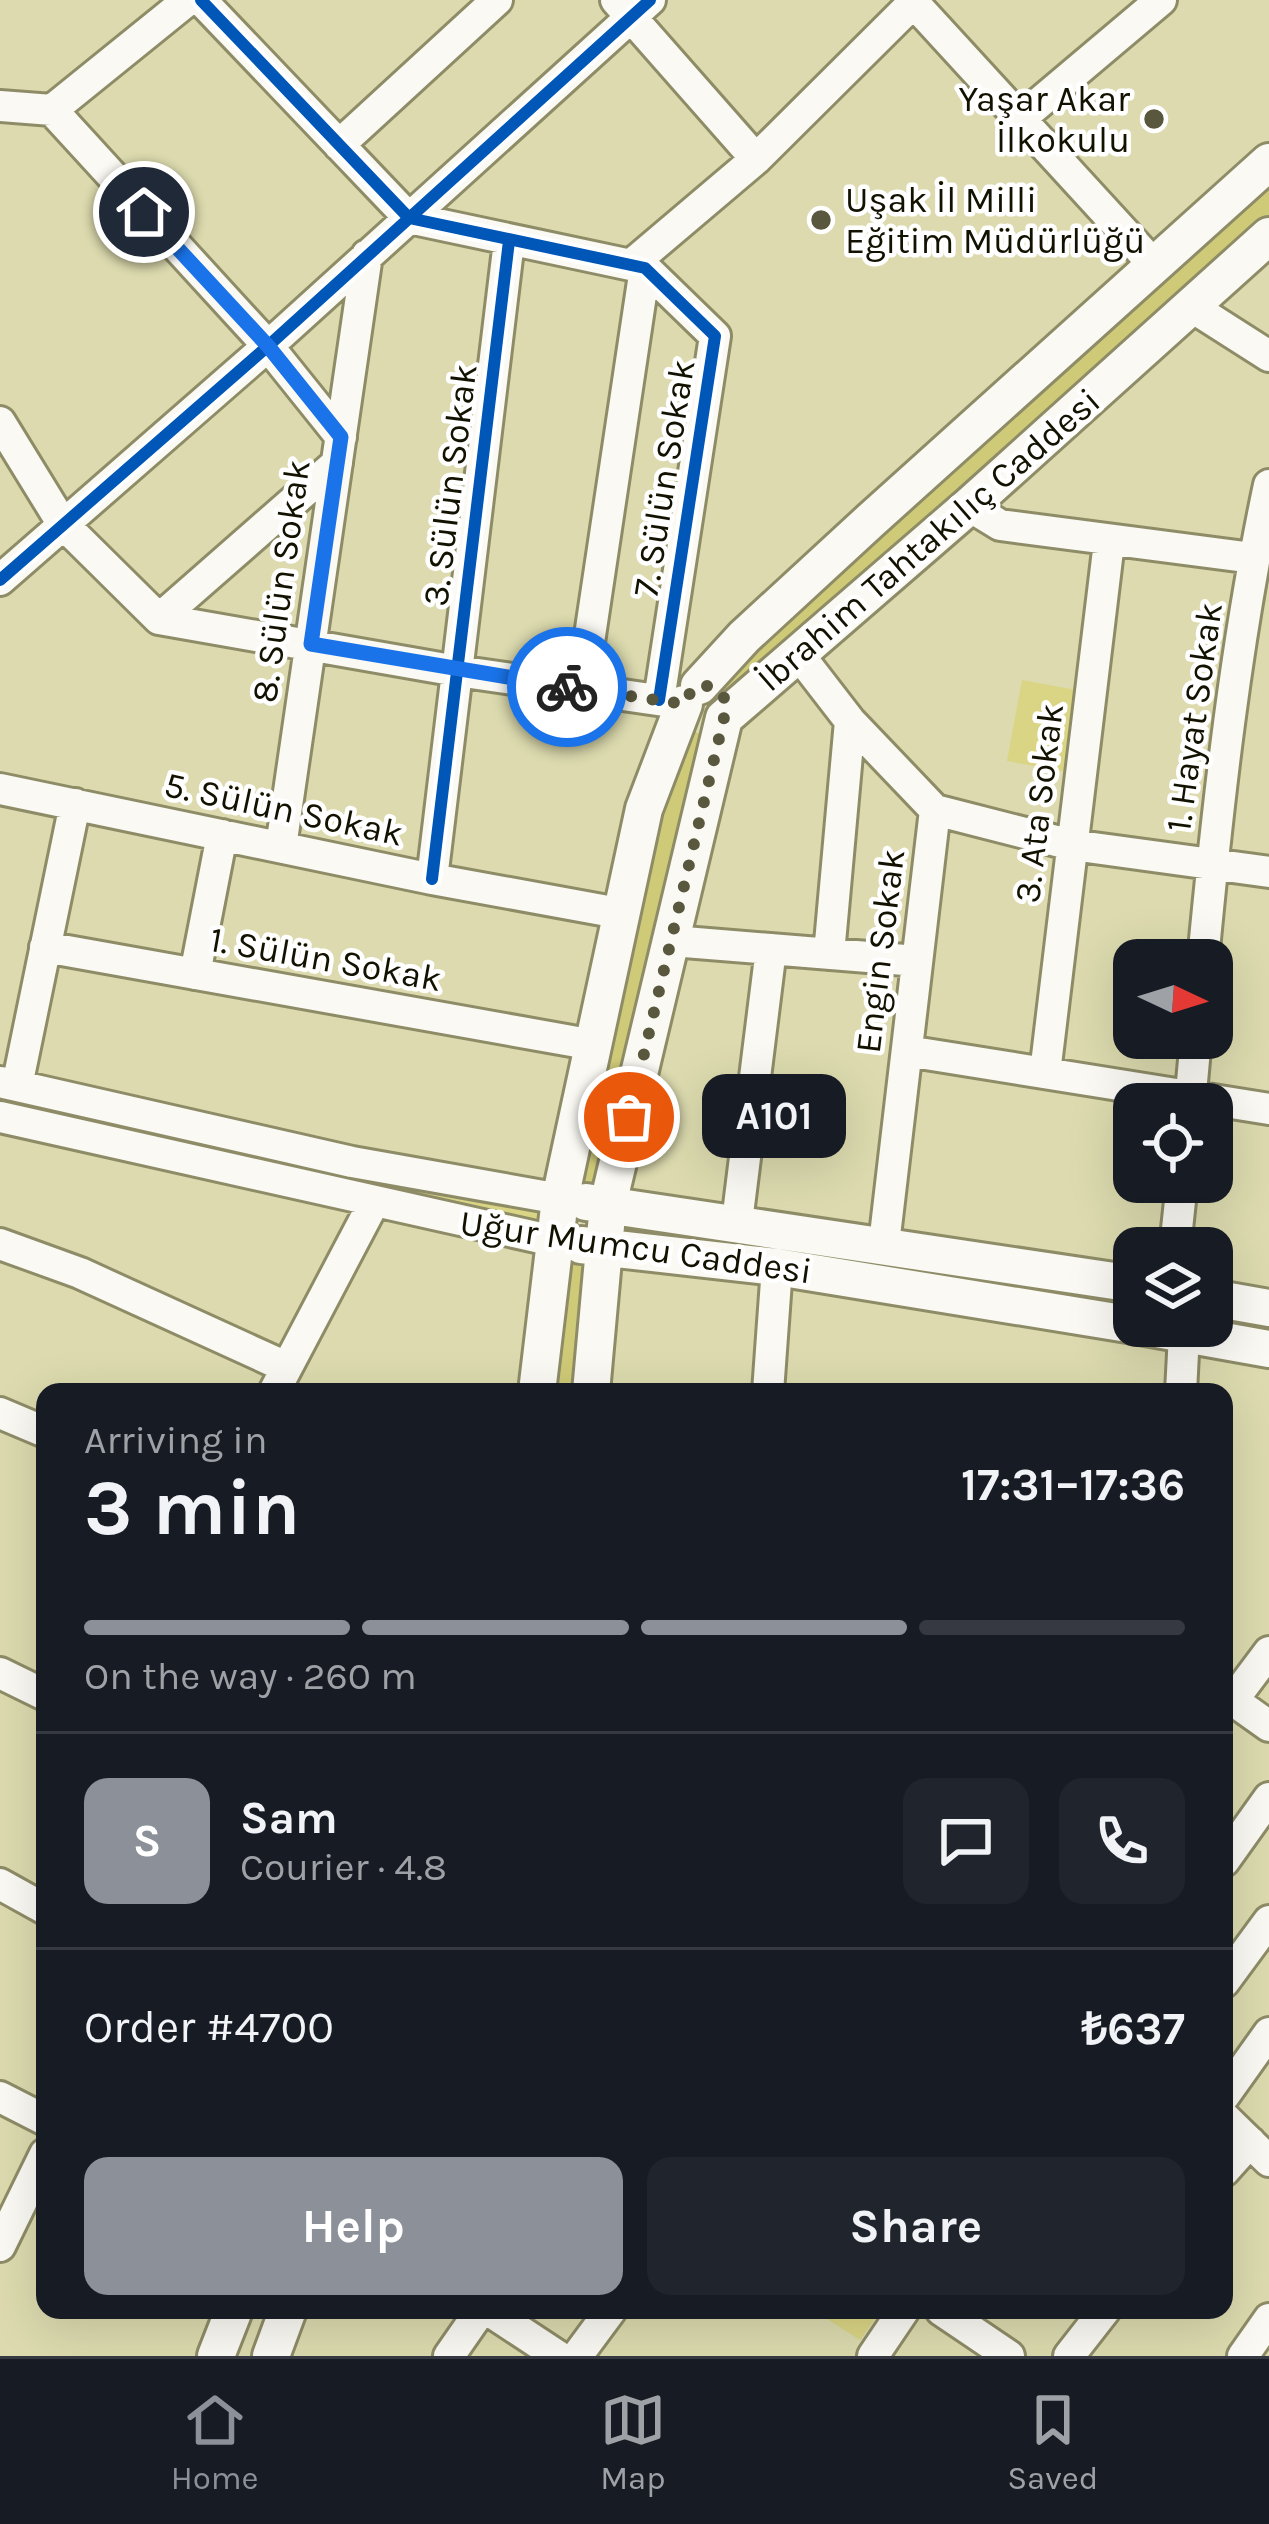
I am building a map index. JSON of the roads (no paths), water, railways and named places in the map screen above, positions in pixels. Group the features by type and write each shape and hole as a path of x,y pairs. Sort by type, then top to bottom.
{"main road":[{"name":"İbrahim Tahtakılıç Caddesi","path":"538,1383 560,1199 644,809 680,697 1269,162"},
{"name":"İbrahim Tahtakılıç Caddesi","path":"592,1383 608,1204 724,718 970,506 1269,236"},
{"path":"680,697 685,716 698,728 716,726 724,718"},
{"name":"Uğur Mumcu Caddesi","path":"560,1199 1113,1281"},
{"name":"Uğur Mumcu Caddesi","path":"554,1241 777,1267 1113,1322"},
{"path":"1233,1302 1269,1308"},
{"name":"Uğur Mumcu Caddesi","path":"1233,1343 1269,1349"},
{"path":"216,2356 230,2319"},
{"path":"271,2356 285,2319"}],"street":[{"path":"52,110 188,0"},
{"path":"201,0 409,218 638,266"},
{"path":"339,145 497,0"},
{"path":"1020,119 1161,0"},
{"path":"582,689 638,266 756,159 915,1 1155,266"},
{"path":"0,580 409,218 632,6 756,159"},
{"path":"0,106 52,110 268,346 339,450 158,619"},
{"name":"3. Sülün Sokak","path":"432,879 509,241"},
{"name":"8. Sülün Sokak","path":"281,848 367,256"},
{"name":"7. Sülün Sokak","path":"638,266 715,336 680,697"},
{"path":"1190,305 1269,356"},
{"path":"0,422 62,523 158,619 457,671 680,697"},
{"name":"1. Hayat Sokak","path":"1205,939 1253,558 1269,485"},
{"path":"970,506 1000,525 1253,558"},
{"name":"3. Ata Sokak","path":"1045,1073 1108,542"},
{"path":"799,655 850,721 935,810 1072,845 1269,872"},
{"path":"829,954 850,721"},
{"name":"5. Sülün Sokak","path":"0,789 624,914"},
{"path":"8,1084 45,947 75,804"},
{"name":"Engin Sokak","path":"884,1244 935,810"},
{"path":"195,974 222,835"},
{"path":"672,941 917,961"},
{"name":"1. Sülün Sokak","path":"45,947 593,1045"},
{"path":"737,1222 771,949"},
{"path":"907,1051 1113,1086"},
{"name":"Uğur Mumcu Caddesi","path":"8,1084 352,1162 560,1199"},
{"path":"1233,1104 1269,1108"},
{"name":"Uğur Mumcu Caddesi","path":"0,1117 554,1241"},
{"path":"0,1244 80,1273 280,1379 374,1202"},
{"path":"769,1383 777,1267"},
{"path":"1181,1383 1183,1347"},
{"path":"0,1413 36,1428"},
{"path":"1233,1692 1269,1652"},
{"path":"1,1676 36,1691"},
{"path":"1233,1701 1269,1726"},
{"path":"1233,1838 1269,1798"},
{"path":"0,1884 36,1904"},
{"path":"1233,1970 1269,1921"},
{"path":"1233,2083 1269,2033"},
{"path":"0,2098 36,2116"},
{"path":"1233,2126 1259,2152"},
{"path":"0,2246 36,2172"},
{"path":"449,2356 477,2319"},
{"path":"498,2319 558,2356"},
{"path":"577,2356 604,2319"},
{"path":"873,2356 898,2319"},
{"path":"954,2319 1009,2356"},
{"path":"1069,2356 1098,2319"},
{"path":"1243,2356 1269,2319"}],"place":[{"name":"Yaşar Akar İlkokulu","path":"1154,119"},
{"name":"Uşak İl Milli Eğitim Müdürlüğü","path":"821,220"},
{"name":"A101","path":"629,1117"}]}
